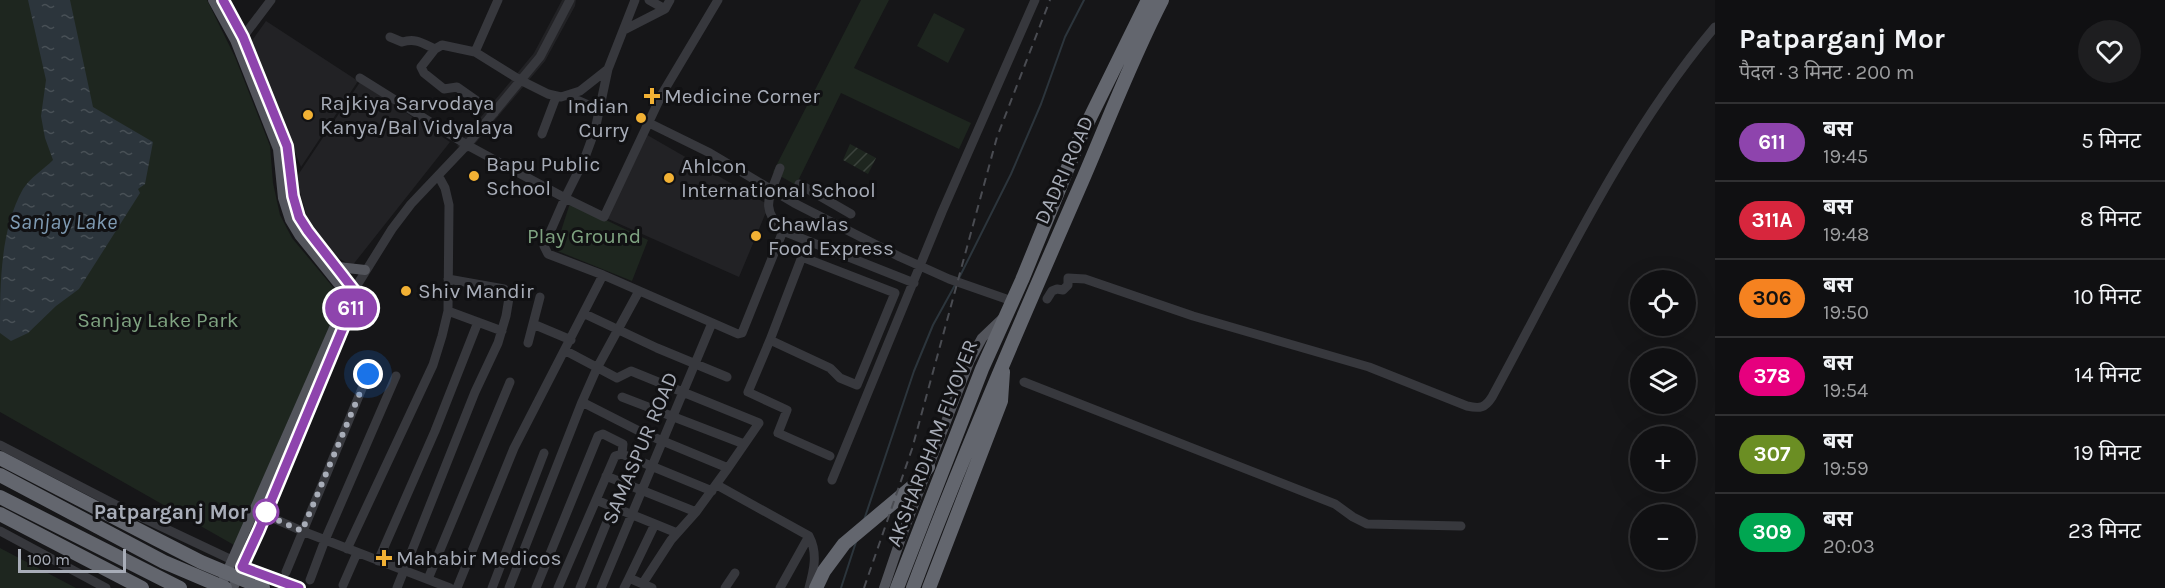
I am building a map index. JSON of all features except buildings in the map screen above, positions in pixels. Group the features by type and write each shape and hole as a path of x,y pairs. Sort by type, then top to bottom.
{"highway":[{"name":"DADRI ROAD","path":"1006,314 1080,138 1148,0"},
{"name":"DADRI ROAD","path":"1005,358 1116,103 1140,42 1162,0"},
{"name":"AKSHARDHAM FLYOVER","path":"897,588 982,369 1006,314"},
{"name":"AKSHARDHAM FLYOVER","path":"913,588 1005,358"},
{"path":"929,588 1001,401 1005,358"},
{"path":"0,458 65,493 260,587"},
{"path":"816,588 824,570 844,544 913,486 928,467"},
{"path":"0,475 164,562 225,588"},
{"path":"0,497 180,588"},
{"path":"0,514 142,588"}],"main road":[{"path":"213,0 240,52 278,149 283,198 290,220 299,235 351,293"},
{"path":"223,0 243,37 287,146 297,212 308,231 338,267 354,302 266,515 233,588"},
{"path":"338,267 365,270"},
{"path":"220,588 351,293"},
{"path":"884,588 902,535 970,360 982,338 1006,314"}],"street":[{"path":"243,37 271,0"},
{"path":"475,52 498,0"},
{"path":"351,293 411,204 439,177 540,57 570,0"},
{"path":"635,0 608,69 600,110 584,159 544,246 545,250 548,254 603,275 738,334 742,333 783,231"},
{"path":"649,0 668,4"},
{"path":"360,78 467,145 604,217 647,122 718,0"},
{"path":"832,480 942,212 1035,0"},
{"path":"624,30 668,4"},
{"path":"1047,299 1052,291 1063,290 1068,285 1068,278 1085,279 1193,316 1369,367 1467,406 1483,407 1492,397 1621,160 1667,88 1715,27"},
{"path":"390,37 402,42 418,40 435,49"},
{"path":"494,113 457,87 444,89 422,71 421,67 435,49 442,45 475,52 520,80 556,97 568,96 580,90 608,69"},
{"path":"568,96 600,110"},
{"path":"542,134 556,97"},
{"path":"647,122 710,153 772,190 900,257 949,279 1012,301"},
{"path":"780,168 768,209 772,220 783,231 914,283"},
{"path":"343,585 352,551 433,365 448,311 449,205 445,188 439,177"},
{"path":"799,184 851,214"},
{"path":"808,241 748,392 787,410 778,433 830,456"},
{"path":"802,257 907,298"},
{"path":"457,588 514,448 566,351 603,275"},
{"path":"396,588 502,331 509,298 504,290 448,279"},
{"path":"509,588 582,402 597,368 639,291"},
{"path":"770,340 830,368 840,378 857,385 895,294"},
{"path":"528,343 540,297"},
{"path":"448,311 502,331"},
{"path":"585,314 618,331 727,376"},
{"path":"378,561 435,431 478,322"},
{"name":"SAMASPUR ROAD","path":"601,588 712,323"},
{"path":"533,324 571,340"},
{"path":"566,351 617,378 631,371 759,423 696,512 665,548 647,586 629,578"},
{"path":"286,572 368,374"},
{"path":"310,580 396,376"},
{"path":"428,579 510,382"},
{"path":"1024,382 1335,504 1367,524 1461,526"},
{"path":"622,397 744,444"},
{"path":"582,402 633,428 728,468"},
{"path":"536,588 598,436 603,434 623,444 622,454"},
{"path":"0,445 124,509 232,560"},
{"path":"492,588 544,453"},
{"path":"558,588 615,456 622,454 714,488 809,536 814,546 815,561 809,588"},
{"path":"606,476 696,512"},
{"path":"596,500 677,533"},
{"path":"580,588 613,507"},
{"path":"266,515 450,588"},
{"path":"624,588 655,524"},
{"path":"0,531 106,588"},
{"path":"780,588 809,536"},
{"path":"242,567 299,588"},
{"path":"725,588 735,573"}],"shaded area":[{"path":"562,0 576,0 575,6 545,61 468,152 457,146 534,53"},
{"name":"Rajkiya Sarvodaya Kanya/Bal Vidyalaya","path":"266,21 358,81 301,167 251,42"},
{"path":"360,82 450,142 352,266 335,256 309,224 296,178"},
{"path":"642,132 769,205 739,277 606,218"}],"green space":[{"name":"Sanjay Lake Park","path":"0,0 207,0 235,57 270,146 273,183 280,215 292,238 342,298 234,545 0,412"},
{"path":"861,0 889,0 854,68 971,123 959,149 841,93 796,185 773,172"},
{"path":"934,13 965,29 948,63 917,46"},
{"path":"850,144 876,158 868,174 843,160"},
{"name":"Play Ground","path":"570,203 648,240 632,281 555,250"},
{"path":"0,548 76,588 0,588"}],"water":[{"name":"Sanjay Lake","path":"28,0 70,0 93,107 153,142 145,184 138,189 140,193 79,289 56,306 28,333 11,341 0,333 1,277 10,222 23,189 53,160 45,138 41,116 46,80"}],"waterway":[{"path":"958,280 1011,174 1041,104 1065,37 1084,0"},
{"path":"864,520 914,371 933,325 955,285"},
{"path":"841,588 856,542"}],"railway":[{"path":"864,588 912,449 997,137 1050,0"}],"bus line":[{"name":"611","path":"223,0 243,37 287,146 293,196 299,217 354,290 354,302 242,567 299,588"}],"place":[{"name":"Medicine Corner","path":"652,96"},
{"name":"Rajkiya Sarvodaya Kanya/Bal Vidyalaya","path":"308,115"},
{"name":"Indian Curry","path":"641,118"},
{"name":"Bapu Public School","path":"474,176"},
{"name":"Ahlcon International School","path":"669,178"},
{"name":"Chawlas Food Express","path":"756,236"},
{"name":"Shiv Mandir","path":"406,291"},
{"name":"Patparganj Mor","path":"266,512"},
{"name":"Mahabir Medicos","path":"384,558"}],"route":[{"path":"266,512 267,510 266,515 302,531 368,374"}]}
